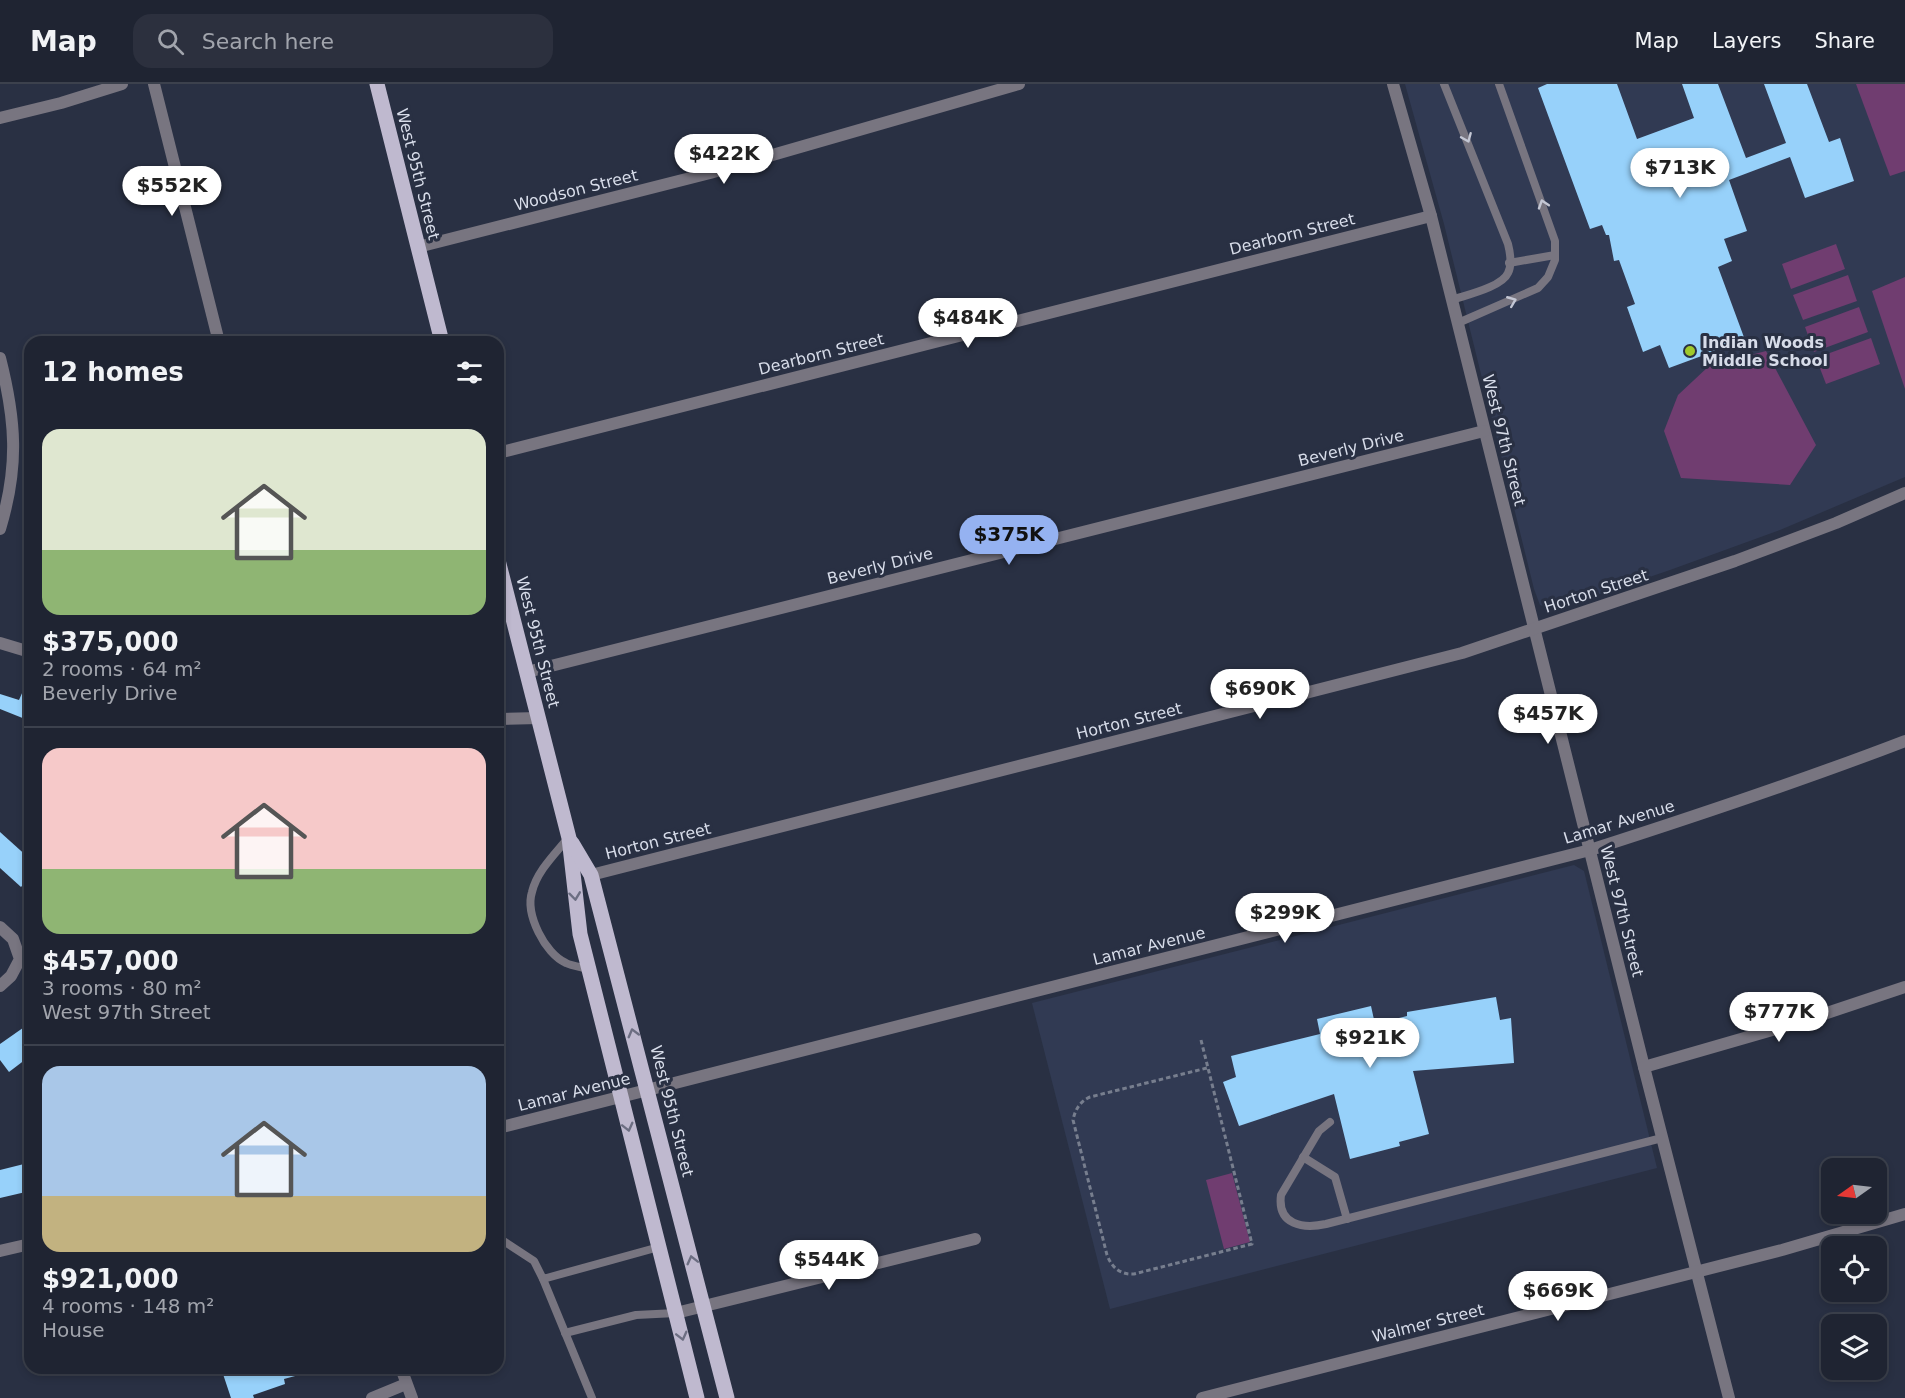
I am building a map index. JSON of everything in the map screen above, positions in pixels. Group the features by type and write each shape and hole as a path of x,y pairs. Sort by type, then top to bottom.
{"main road":[{"name":"West 95th Street","path":"377,84 440,336"},
{"name":"West 95th Street","path":"504,583 568,838 580,934 588,969 698,1398"},
{"name":"West 95th Street","path":"568,838 591,875 727,1398"}],"street":[{"path":"0,118 61,103 122,84"},
{"path":"154,84 217,336"},
{"name":"Woodson Street","path":"418,247 721,170 1019,84"},
{"name":"West 97th Street","path":"1393,84 1431,216 1728,1398"},
{"name":"Dearborn Street","path":"504,451 1431,216"},
{"path":"0,358 12,412 14,448 11,486 0,530"},
{"name":"Beverly Drive","path":"527,672 1484,431"},
{"name":"Horton Street","path":"591,875 1462,653 1735,561 1836,523 1905,493"},
{"path":"0,643 24,650"},
{"path":"504,719 538,718"},
{"name":"Lamar Avenue","path":"504,1126 1590,850 1741,802 1905,741"},
{"path":"0,927 13,939 20,959 11,976 0,986"},
{"path":"1644,1067 1803,1021 1905,987"},
{"name":"Walmer Street","path":"1202,1398 1696,1272 1905,1214"},
{"path":"676,1313 975,1239"},
{"path":"0,1251 24,1245"},
{"path":"403,1374 412,1398"},
{"path":"372,1398 406,1384"}],"lane":[{"path":"1444,84 1508,244 1509,263 1508,273 1498,284 1452,300"},
{"path":"1458,323 1539,288 1548,277 1555,260 1555,241 1542,198 1499,84"},
{"path":"1509,263 1555,255"},
{"path":"568,838 543,869 531,893 532,919 546,946 565,963 588,969"},
{"path":"1330,1122 1321,1127 1281,1195 1280,1202 1285,1216 1294,1224 1306,1227 1347,1219 1662,1138"},
{"path":"1302,1157 1335,1178 1347,1219"},
{"path":"504,1241 534,1261 592,1398"},
{"path":"543,1279 659,1247"},
{"path":"565,1333 636,1315 676,1313"}],"path":[{"path":"1201,1041 1252,1244 1134,1274 1122,1273 1112,1265 1107,1256 1073,1120 1076,1110 1090,1097 1207,1068"}],"shaded area":[{"name":"Indian Woods Middle School","path":"1405,84 1905,84 1905,477 1780,530 1670,570 1553,610 1540,605 1534,589 1444,224"},
{"path":"1856,84 1905,84 1905,171 1890,176"},
{"path":"1836,244 1845,269 1791,289 1782,264"},
{"path":"1848,275 1857,301 1803,320 1793,295"},
{"path":"1905,277 1905,389 1872,291"},
{"path":"1859,307 1868,332 1814,352 1805,327"},
{"path":"1871,338 1880,364 1826,384 1816,358"},
{"path":"1766,351 1816,445 1790,485 1681,478 1664,431 1678,395 1709,366"},
{"path":"1574,865 1584,871 1657,1168 1110,1309 1032,1003"},
{"path":"1232,1173 1250,1242 1224,1249 1206,1180"}],"building":[{"path":"1547,84 1617,84 1637,139 1694,118 1682,84 1718,84 1746,158 1786,143 1764,84 1807,84 1829,142 1840,138 1854,181 1805,198 1790,157 1729,180 1747,231 1724,239 1732,261 1718,267 1745,340 1669,368 1660,345 1643,352 1627,307 1635,304 1619,260 1614,261 1609,235 1606,235 1602,225 1590,229 1538,88"},
{"path":"24,689 24,719 0,709 0,694 19,700"},
{"path":"0,832 24,854 24,884 21,887 0,868"},
{"path":"1496,997 1500,1020 1511,1018 1514,1063 1413,1071 1429,1134 1399,1142 1400,1146 1350,1159 1334,1094 1239,1126 1223,1082 1236,1077 1231,1056 1320,1034 1317,1019 1371,1006 1375,1024 1407,1016 1407,1012"},
{"path":"24,1027 24,1061 9,1072 0,1060 0,1044"},
{"path":"24,1164 24,1192 0,1198 0,1170"},
{"path":"223,1374 303,1374 284,1379 285,1384 253,1395 254,1398 231,1398"}],"place":[{"name":"Indian Woods Middle School","path":"1690,351"}]}
